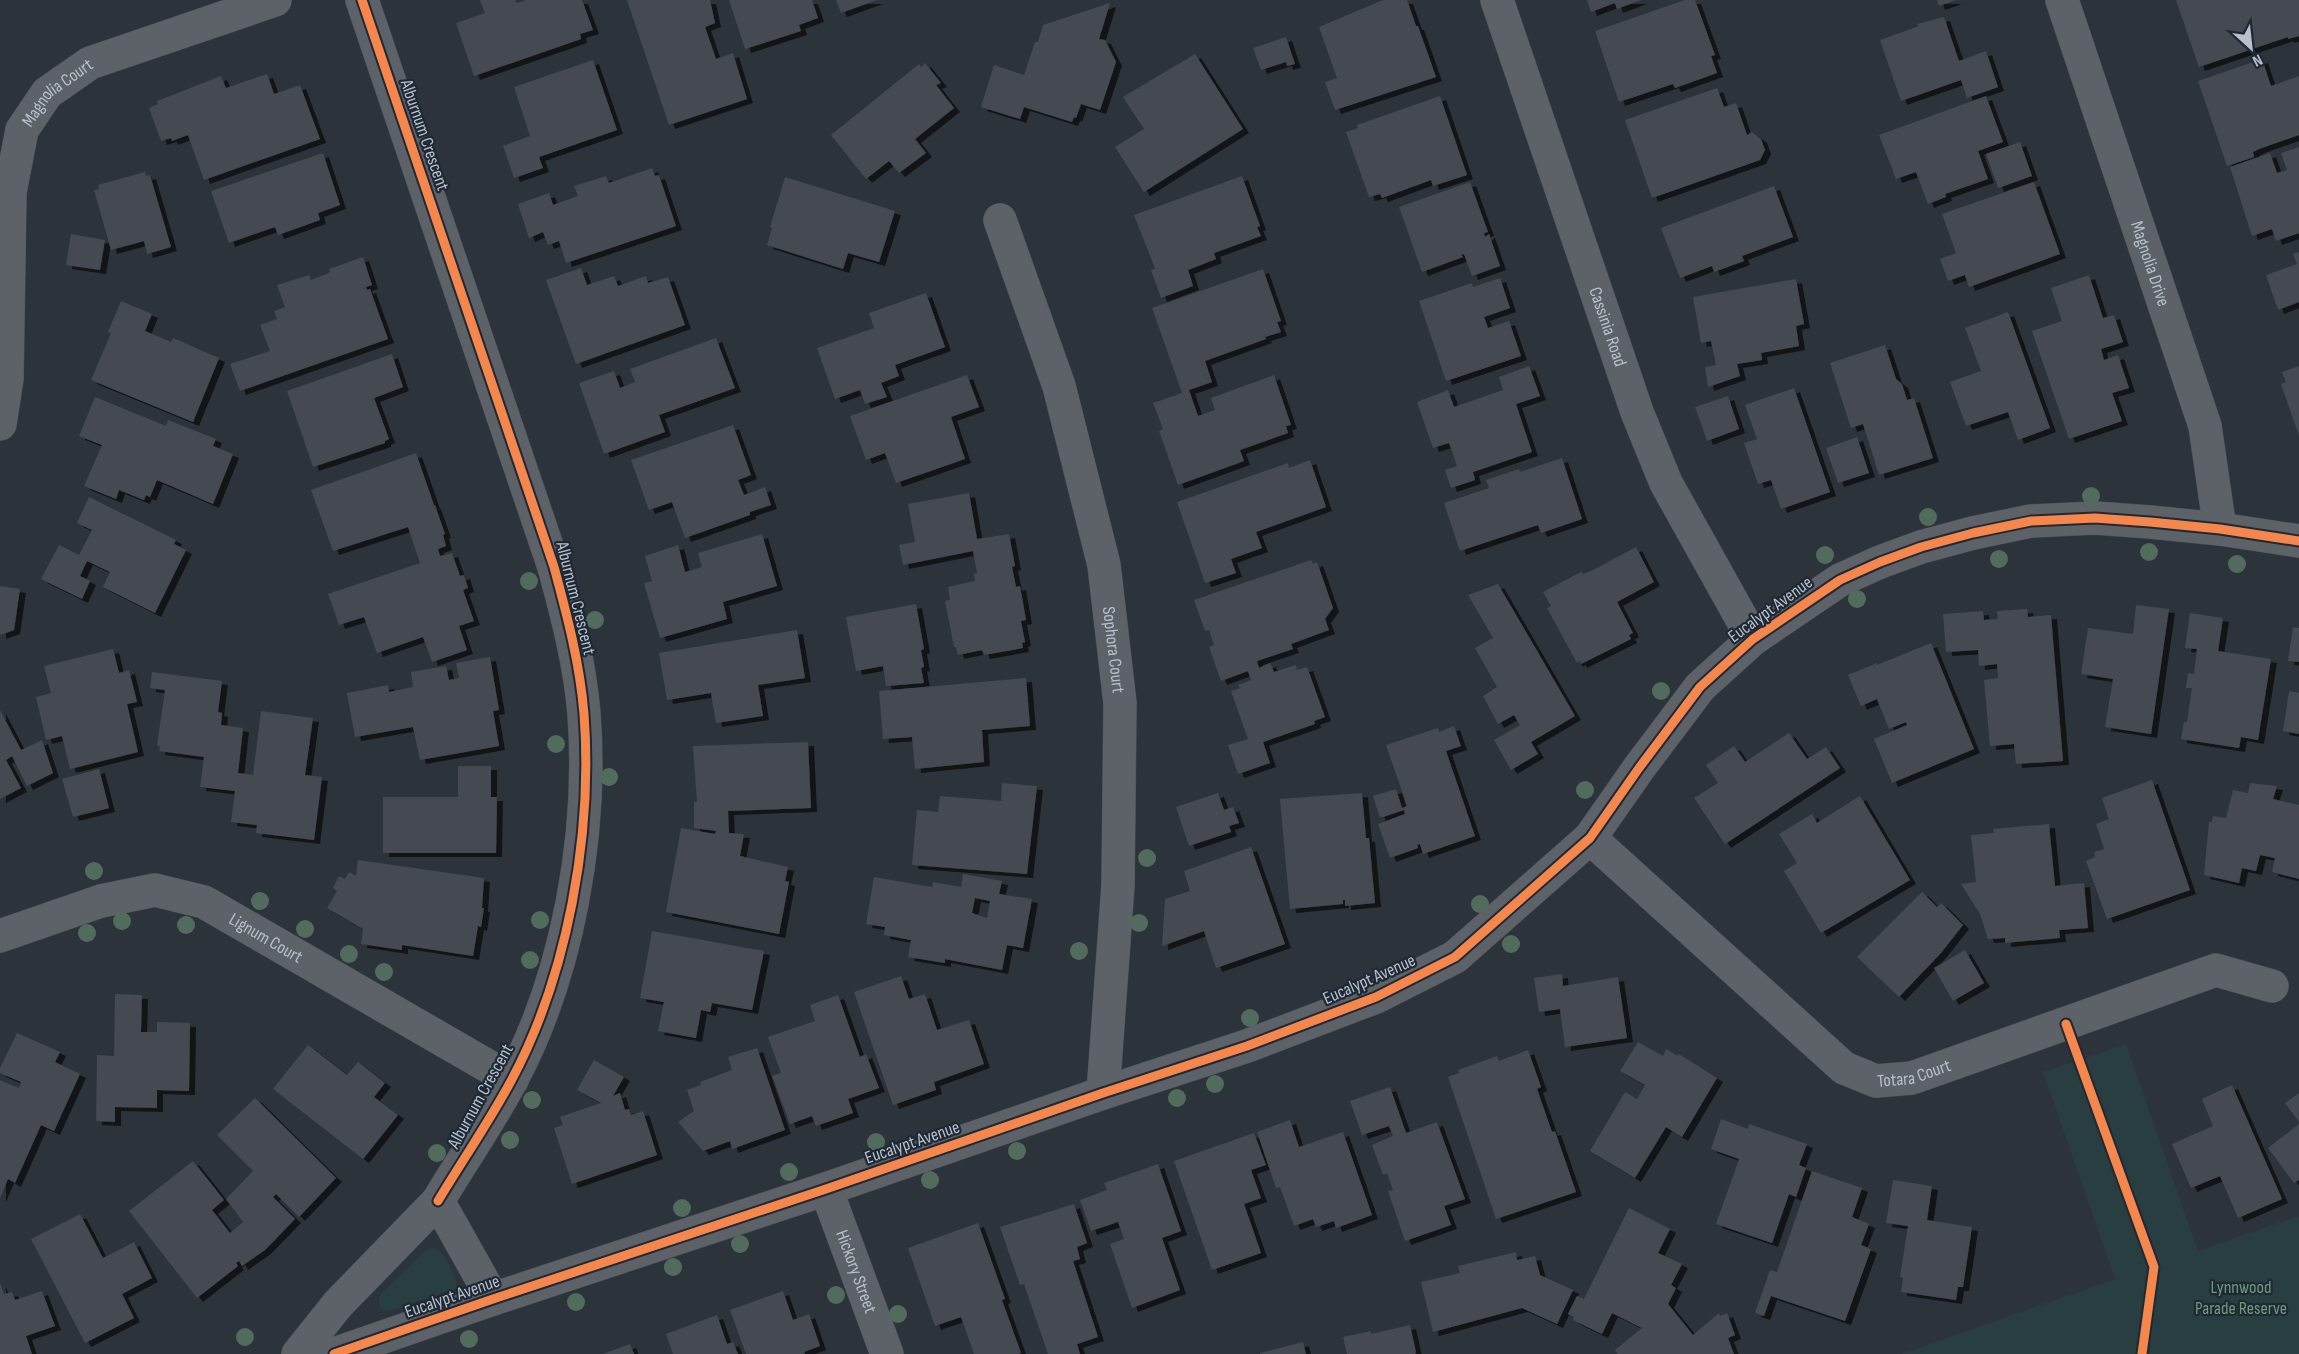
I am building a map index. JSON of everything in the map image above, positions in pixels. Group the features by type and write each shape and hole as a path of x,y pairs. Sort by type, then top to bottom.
{"street":[{"name":"Magnolia Court","path":"0,424 7,379 10,192 22,130 47,93 90,63 275,0"},
{"name":"Alburnum Crescent","path":"298,1354 338,1304 438,1202 512,1080 544,1007 566,930 583,832 586,769 584,713 570,628 554,567 362,0"},
{"name":"Cassinia Road","path":"1497,0 1637,411 1666,483 1753,639"},
{"name":"Magnolia Drive","path":"2062,0 2205,426 2220,529"},
{"name":"Sophora Court","path":"1000,220 1059,386 1104,565 1120,703 1118,885 1103,1093"},
{"name":"Eucalypt Avenue","path":"334,1354 1247,1046 1376,997 1455,957 1590,838 1700,687 1753,639 1840,580 1921,547 1973,533 2031,522 2094,518 2220,529 2299,541"},
{"name":"Totara Court","path":"1590,838 1844,1068 1876,1081 1912,1077 2216,969 2272,986"},
{"name":"Lignum Court","path":"0,936 101,901 155,890 204,902 512,1080"},
{"name":"Hickory Street","path":"826,1189 887,1354"},
{"path":"438,1202 493,1299"}],"green space":[{"name":"Lynnwood Parade Reserve","path":"2126,1044 2198,1251 2299,1216 2299,1354 1901,1354 2115,1279 2043,1072"},
{"path":"433,1247 445,1257 452,1269 457,1285 455,1289 389,1311 383,1310 379,1302 381,1294 425,1251"}],"building":[{"path":"480,0 515,0 517,3 526,0 582,0 593,30 580,34 581,39 474,76 456,23 485,13"},
{"path":"627,0 710,0 715,23 705,27 716,59 733,53 747,99 669,125"},
{"path":"729,0 812,0 818,18 799,25 801,31 745,49"},
{"path":"836,0 877,0 841,13"},
{"path":"1383,0 1407,0 1436,77 1335,110 1325,82 1337,78 1319,27"},
{"path":"1587,0 1641,0 1617,9 1615,3 1591,12"},
{"path":"1685,0 1695,0 1715,55 1711,56 1717,73 1675,88 1673,84 1619,102 1595,31"},
{"path":"1937,0 1956,0 1939,6"},
{"path":"2176,0 2299,0 2299,36 2288,39 2288,37 2199,67"},
{"path":"1110,3 1099,39 1105,40 1116,62 1100,110 1081,104 1072,122 1024,107 1020,119 981,107 994,65 1024,75 1043,25"},
{"path":"1944,17 1959,61 1986,51 1998,87 1967,98 1961,80 1901,101 1880,40 1919,26 1917,24"},
{"path":"1286,37 1295,64 1287,66 1286,62 1261,70 1253,48"},
{"path":"1195,54 1243,129 1144,192 1115,147 1144,129 1123,97"},
{"path":"2262,59 2271,86 2299,76 2299,135 2259,149 2253,152 2254,157 2227,166 2198,81"},
{"path":"593,60 617,130 539,157 543,168 514,178 503,146 530,136 514,87"},
{"path":"925,63 941,83 936,85 954,108 915,139 926,153 899,173 889,161 866,179 831,135 919,64 921,67"},
{"path":"267,74 274,94 300,85 320,139 204,180 188,135 172,141 171,138 161,141 149,108 158,104 157,101 221,76 226,88"},
{"path":"1717,88 1724,107 1736,103 1747,135 1752,132 1761,139 1765,150 1760,160 1652,198 1625,120"},
{"path":"1440,96 1467,175 1433,186 1431,180 1382,198 1380,194 1369,197 1346,132 1358,128 1357,125"},
{"path":"1986,96 2003,142 1978,151 1988,179 1945,194 1946,197 1928,204 1916,172 1896,179 1879,135"},
{"path":"2020,142 2032,176 1998,188 1986,154"},
{"path":"2299,147 2299,233 2276,241 2272,229 2252,236 2230,167 2270,153 2277,173 2287,170 2281,153"},
{"path":"323,153 340,205 318,213 320,220 278,235 275,227 229,243 211,191"},
{"path":"652,168 655,176 659,175 676,226 566,263 559,241 548,245 543,232 529,238 518,204 549,193 553,205 578,196 574,186 606,176 609,183"},
{"path":"145,172 146,176 150,175 171,247 147,254 144,241 111,250 94,190 99,189 98,185"},
{"path":"1242,176 1260,226 1257,227 1261,236 1214,253 1216,259 1188,270 1193,286 1161,298 1151,270 1155,269 1134,215"},
{"path":"785,177 895,211 879,262 848,253 843,269 767,245"},
{"path":"1470,182 1488,232 1484,233 1485,237 1489,234 1500,266 1472,276 1464,254 1461,255 1463,257 1422,272 1399,207"},
{"path":"2034,182 2060,254 1969,287 1965,275 1948,281 1940,259 1956,253 1942,214"},
{"path":"1774,186 1793,237 1742,256 1744,261 1714,272 1712,266 1680,278 1661,228"},
{"path":"71,234 105,240 100,270 66,265"},
{"path":"2299,252 2299,302 2278,310 2266,275 2297,264 2293,254"},
{"path":"363,257 372,285 366,287 367,290 370,289 388,339 240,391 230,364 270,351 260,325 277,319 274,311 285,307 277,285 309,275 311,280 330,272 329,269"},
{"path":"581,268 587,285 614,276 618,286 646,276 648,283 668,277 685,325 576,364 546,280"},
{"path":"1263,269 1281,321 1277,322 1281,332 1205,361 1212,382 1189,390 1198,416 1215,410 1211,398 1274,375 1291,425 1286,426 1288,433 1240,450 1244,461 1178,485 1159,431 1163,429 1153,403 1182,393 1152,308"},
{"path":"2089,275 2103,318 2114,315 2123,342 2101,349 2104,360 2118,355 2129,388 2112,393 2122,421 2069,439 2032,331 2062,321 2051,288"},
{"path":"1500,278 1510,308 1484,317 1488,328 1509,321 1521,356 1446,381 1419,301 1472,283 1473,287"},
{"path":"1796,279 1804,324 1796,326 1799,346 1761,353 1762,360 1737,364 1740,376 1708,387 1705,367 1716,365 1711,341 1701,343 1693,297"},
{"path":"926,293 945,347 895,365 899,376 881,383 887,397 865,404 860,390 835,399 817,348 874,328 869,313"},
{"path":"121,301 152,314 145,331 171,342 173,338 219,358 193,422 91,380 111,333 108,332"},
{"path":"2008,312 2050,428 2018,440 2008,412 1966,426 1950,382 1981,371 1965,328"},
{"path":"716,338 735,388 659,415 665,432 604,454 579,383 614,371 620,388 635,382 630,369"},
{"path":"1885,345 1896,379 1902,384 1907,400 1914,398 1933,458 1879,475 1863,424 1851,428 1830,363"},
{"path":"392,354 403,387 374,398 389,439 385,443 313,467 287,391"},
{"path":"1529,366 1540,396 1516,404 1532,452 1473,472 1475,480 1451,488 1445,470 1457,466 1449,443 1433,448 1417,402 1448,390 1454,407 1503,390 1499,377"},
{"path":"2299,366 2299,436 2281,384 2286,382 2282,372"},
{"path":"967,375 979,407 951,417 965,459 896,483 885,453 866,460 850,416"},
{"path":"1794,388 1830,492 1781,509 1771,480 1758,484 1744,443 1757,439 1745,405"},
{"path":"1728,396 1739,429 1707,441 1695,407"},
{"path":"95,397 166,426 168,420 216,439 213,446 233,454 213,504 157,480 150,497 146,495 144,500 119,490 116,499 84,486 102,445 79,436"},
{"path":"733,425 751,475 738,480 744,495 765,487 771,505 750,512 750,515 685,538 672,502 649,510 631,460"},
{"path":"1857,437 1869,473 1838,483 1826,448"},
{"path":"416,453 434,505 429,506 435,505 445,534 443,535 446,546 438,549 440,556 452,553 460,576 464,575 468,588 463,590 474,621 459,626 467,650 432,662 423,637 377,653 364,617 339,625 328,594 420,563 408,527 333,551 311,490"},
{"path":"1562,458 1582,519 1541,533 1538,525 1460,551 1444,503 1489,488 1486,480"},
{"path":"1310,460 1326,507 1256,532 1262,548 1231,559 1236,573 1205,583 1177,502 1288,463 1289,468"},
{"path":"969,493 977,539 1009,534 1015,566 1012,567 1016,587 1020,586 1026,620 1021,621 1025,642 1022,643 1023,648 984,655 982,650 958,655 954,647 945,601 950,600 948,587 975,581 974,574 977,573 973,551 903,565 899,545 915,542 908,504"},
{"path":"89,497 176,540 174,544 186,550 155,613 103,587 110,572 87,561 80,576 90,581 82,599 41,579 59,545 79,555 92,530 77,523"},
{"path":"762,534 777,586 723,602 727,619 660,638 644,583 652,581 645,556 678,545 685,572 702,567 698,553"},
{"path":"1636,547 1654,582 1617,602 1633,633 1629,635 1631,639 1581,664 1580,661 1577,663 1547,608 1551,606 1543,592 1581,572 1583,574 1593,570"},
{"path":"1311,560 1313,564 1317,562 1333,608 1325,619 1329,630 1291,644 1293,649 1257,661 1259,668 1270,663 1274,672 1296,665 1297,670 1307,667 1325,717 1314,721 1315,724 1263,742 1270,763 1238,774 1228,745 1248,739 1231,691 1240,688 1238,685 1251,680 1248,671 1221,681 1209,647 1214,645 1209,630 1205,631 1194,600"},
{"path":"1498,584 1575,716 1531,742 1538,754 1511,770 1494,740 1520,725 1514,715 1498,724 1483,696 1497,687 1475,648 1493,638 1468,595"},
{"path":"0,586 20,589 14,630 0,635"},
{"path":"916,604 924,649 921,650 924,667 921,668 924,683 886,686 883,666 856,671 846,617"},
{"path":"2136,605 2169,609 2151,734 2105,727 2113,679 2081,674 2088,628 2133,634"},
{"path":"2027,609 2028,617 2051,615 2063,761 2016,764 2014,744 1990,746 1984,680 1998,678 1997,664 1979,666 1978,650 1946,652 1943,614 1983,611 1984,620 1998,619 1997,611"},
{"path":"2190,613 2223,618 2218,651 2271,659 2258,740 2241,737 2239,748 2181,739 2184,722 2187,722 2192,688 2186,688 2188,673 2194,674 2197,649 2185,648"},
{"path":"2293,627 2299,628 2299,662 2288,661"},
{"path":"797,630 805,678 758,685 763,716 716,723 711,693 667,700 659,653"},
{"path":"1931,643 1974,749 1892,783 1874,739 1907,725 1906,722 1889,729 1877,699 1861,706 1848,675"},
{"path":"113,649 119,673 129,670 137,702 127,704 138,752 70,769 62,736 46,740 36,697 51,693 44,666"},
{"path":"490,657 499,710 493,711 499,746 420,760 413,727 355,737 347,693 388,685 389,692 413,687 411,672 446,666 449,680 459,678 456,663"},
{"path":"152,672 222,681 218,712 222,713 221,725 243,728 238,773 253,775 261,711 313,718 305,775 322,777 314,840 256,833 257,825 231,822 235,791 200,787 204,757 159,751 160,746 157,746 165,690 150,688"},
{"path":"1026,678 1030,726 982,730 984,762 915,769 912,737 883,739 879,691"},
{"path":"2289,691 2299,693 2299,734 2283,731"},
{"path":"0,710 21,750 42,740 53,773 27,786 12,756 6,760 21,788 0,799"},
{"path":"1454,726 1461,746 1446,751 1475,836 1423,854 1420,844 1417,845 1418,848 1390,858 1378,824 1405,814 1404,810 1380,818 1373,796 1396,789 1402,808 1407,806 1386,745 1438,728 1439,732"},
{"path":"1789,733 1807,759 1826,747 1840,768 1725,844 1694,798 1718,783 1706,765 1734,746 1745,762"},
{"path":"808,742 811,808 728,811 729,833 744,834 740,856 788,867 785,881 789,882 779,934 666,912 681,828 715,834 716,831 694,828 694,802 697,802 693,746"},
{"path":"458,766 491,766 491,797 497,797 496,853 383,853 383,797 458,797"},
{"path":"99,769 109,808 73,817 62,779"},
{"path":"2152,780 2190,890 2107,919 2086,861 2095,857 2094,852 2104,849 2096,824 2109,819 2102,798"},
{"path":"1002,783 1037,786 1027,874 912,865 917,810 938,812 940,796 1001,801"},
{"path":"2250,783 2277,786 2273,799 2299,805 2299,879 2272,872 2275,858 2260,855 2256,871 2242,868 2239,883 2204,875 2209,822 2212,822 2213,816 2226,818 2233,790 2248,793"},
{"path":"1218,793 1224,810 1233,807 1239,823 1229,826 1231,832 1189,846 1176,807"},
{"path":"1362,793 1375,903 1345,906 1345,900 1343,900 1343,904 1290,909 1280,799"},
{"path":"1860,796 1910,880 1821,933 1784,871 1797,863 1779,834 1812,814 1817,823"},
{"path":"2049,824 2055,886 2084,883 2088,928 2059,930 2060,938 2005,943 2005,938 1988,939 1980,914 1961,884 1976,882 1971,835 1994,833 1993,829"},
{"path":"1251,847 1285,944 1216,968 1204,931 1162,946 1165,899 1190,891 1184,871"},
{"path":"358,860 484,878 482,908 484,908 481,927 478,926 473,956 402,945 402,950 361,944 363,929 327,908 337,891 333,888 339,876 345,879 349,872 356,876"},
{"path":"963,874 1002,881 999,894 1032,899 1023,948 1007,945 1002,970 945,959 945,963 908,957 911,940 884,935 885,927 866,924 874,877 932,887 933,882 961,887","holes":["975,898 990,901 987,918 972,913"]},
{"path":"1922,892 1937,907 1941,903 1963,925 1941,953 1899,997 1857,957"},
{"path":"652,931 764,951 752,1010 712,1003 710,1012 701,1010 696,1038 658,1031 664,1002 640,998"},
{"path":"1965,950 1984,983 1953,1001 1934,968"},
{"path":"1562,974 1563,986 1618,977 1627,1038 1565,1047 1560,1009 1539,1012 1534,978"},
{"path":"901,976 909,999 925,994 937,1030 969,1020 984,1064 934,1082 936,1090 893,1105 854,992"},
{"path":"115,994 142,995 141,1032 157,1032 157,1022 190,1023 189,1091 157,1090 157,1108 115,1107 115,1122 96,1121 97,1055 114,1056"},
{"path":"838,995 860,1057 866,1054 879,1088 848,1099 853,1113 816,1126 812,1116 790,1124 772,1076 781,1073 768,1037 815,1021 810,1005"},
{"path":"17,1033 60,1052 55,1062 80,1074 54,1131 41,1125 15,1183 8,1179 0,1198 0,1080 19,1088 21,1082 0,1073 0,1068"},
{"path":"1638,1042 1663,1056 1666,1049 1678,1056 1679,1054 1717,1078 1682,1137 1666,1127 1635,1178 1590,1151 1625,1092 1637,1099 1645,1085 1620,1071"},
{"path":"308,1045 347,1075 358,1062 385,1083 374,1097 398,1115 363,1159 273,1089"},
{"path":"757,1048 785,1130 732,1149 730,1141 703,1151 678,1122 694,1111 687,1090 701,1085 700,1082 732,1070 728,1057"},
{"path":"1528,1050 1541,1087 1537,1089 1552,1132 1555,1131 1576,1192 1496,1219 1448,1077 1459,1073 1458,1070 1497,1056 1499,1061"},
{"path":"594,1060 624,1077 613,1096 620,1093 625,1110 629,1109 631,1115 643,1111 657,1155 572,1184 554,1128 563,1125 560,1117 601,1103 577,1090"},
{"path":"2232,1085 2282,1199 2238,1218 2220,1176 2191,1188 2172,1144 2213,1126 2202,1099"},
{"path":"1390,1087 1406,1133 1437,1122 1465,1199 1444,1206 1451,1225 1405,1241 1388,1191 1393,1190 1387,1173 1383,1175 1372,1145 1393,1136 1389,1126 1362,1135 1350,1101"},
{"path":"2299,1093 2299,1122 2285,1103"},
{"path":"255,1098 336,1178 299,1217 276,1194 273,1197 295,1219 265,1250 242,1266 239,1261 236,1263 238,1266 197,1298 129,1211 193,1161 224,1200 212,1210 230,1233 243,1222 226,1199 253,1171 217,1135"},
{"path":"1721,1119 1748,1129 1749,1124 1807,1144 1799,1165 1806,1168 1796,1197 1789,1194 1772,1243 1716,1224 1739,1159 1711,1149"},
{"path":"1290,1120 1299,1147 1343,1132 1372,1215 1336,1228 1334,1221 1316,1227 1313,1219 1294,1226 1280,1187 1276,1188 1257,1132"},
{"path":"2299,1124 2299,1180 2294,1183 2268,1148"},
{"path":"1254,1133 1266,1165 1251,1170 1261,1198 1244,1204 1261,1253 1212,1270 1174,1161"},
{"path":"1158,1164 1181,1231 1162,1238 1180,1290 1132,1308 1110,1244 1124,1239 1118,1222 1091,1231 1080,1200 1107,1190 1104,1183"},
{"path":"1812,1171 1862,1188 1852,1217 1869,1224 1861,1245 1871,1249 1845,1321 1771,1296 1764,1316 1755,1313 1770,1270 1777,1272"},
{"path":"1893,1180 1932,1186 1927,1220 1972,1227 1963,1287 1958,1287 1956,1300 1901,1292 1903,1278 1900,1277 1908,1226 1886,1223"},
{"path":"1074,1204 1087,1243 1077,1247 1080,1259 1073,1261 1098,1337 1077,1344 1080,1354 1048,1354 1024,1284 1020,1285 1000,1227"},
{"path":"1629,1208 1670,1229 1658,1253 1682,1264 1671,1285 1676,1288 1668,1304 1693,1335 1719,1313 1720,1316 1727,1313 1735,1335 1728,1338 1734,1354 1618,1354 1615,1350 1642,1328 1612,1313 1602,1334 1573,1320 1574,1317 1568,1314 1577,1296 1584,1299"},
{"path":"80,1214 103,1258 134,1242 152,1278 122,1294 134,1318 85,1343 31,1239"},
{"path":"978,1223 1005,1299 1002,1300 1021,1353 1018,1354 974,1354 961,1317 935,1326 908,1248"},
{"path":"1516,1252 1517,1260 1535,1256 1540,1275 1573,1290 1557,1324 1522,1308 1433,1332 1421,1282 1460,1273 1458,1266"},
{"path":"0,1283 4,1294 12,1292 15,1300 42,1291 55,1326 26,1336 32,1354 0,1354"},
{"path":"783,1291 793,1320 809,1314 820,1346 804,1352 805,1354 746,1354 730,1310"},
{"path":"717,1315 727,1344 733,1342 738,1354 673,1354 666,1334"},
{"path":"1410,1325 1415,1354 1347,1354 1343,1337 1371,1331 1371,1334"},
{"path":"1303,1342 1306,1354 1260,1354 1260,1353"},
{"path":"630,1344 634,1354 603,1354"}],"cycle path":[{"path":"362,0 554,567 576,658 584,714 586,760 580,854 562,950 531,1040 511,1081 438,1201"},
{"path":"334,1354 1247,1046 1376,997 1455,957 1590,838 1700,687 1753,639 1840,580 1880,562 1921,547 2031,521 2095,518 2150,522 2220,529 2299,541"},
{"path":"2066,1024 2154,1267 2142,1354"}]}
